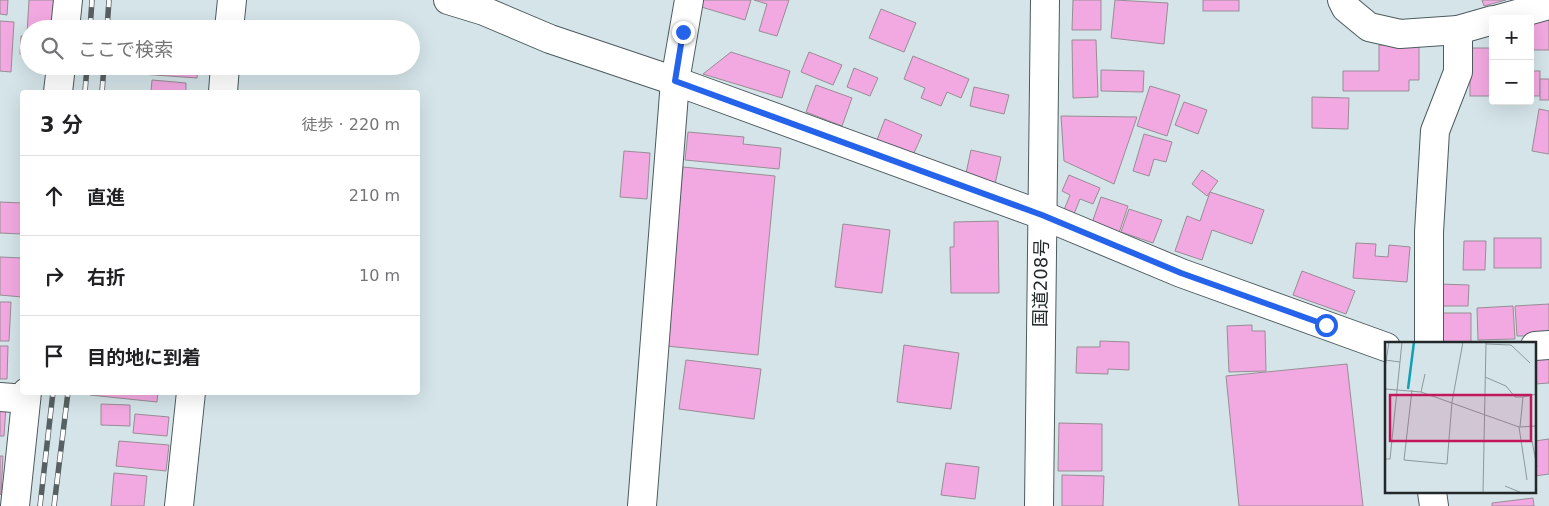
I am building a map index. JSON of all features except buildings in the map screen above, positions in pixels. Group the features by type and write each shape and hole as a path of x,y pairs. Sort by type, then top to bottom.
{"main road":[{"path":"66,20 68,0"},
{"path":"230,20 232,0"},
{"path":"448,0 484,11 550,39 675,81 1042,215 1181,273 1385,347"},
{"path":"642,506 675,81 689,0"},
{"name":"国道208号","path":"1038,506 1045,0"},
{"path":"1342,0 1346,8 1370,27 1400,34 1458,30 1489,21"},
{"path":"1513,15 1549,5"},
{"path":"1429,342 1429,232 1435,131 1458,72 1458,30"},
{"path":"58,90 60,75"},
{"path":"223,90 224,75"},
{"path":"1536,346 1549,345"},
{"path":"179,506 191,395"},
{"path":"15,506 18,396"}],"railway":[{"path":"91,20 92,0"},
{"path":"108,20 109,0"},
{"path":"85,90 86,75"},
{"path":"102,90 103,75"},
{"path":"40,506 53,395"},
{"path":"54,506 68,395"}],"route":[{"path":"683,32 675,81 1042,215 1181,273 1326,325"}]}
